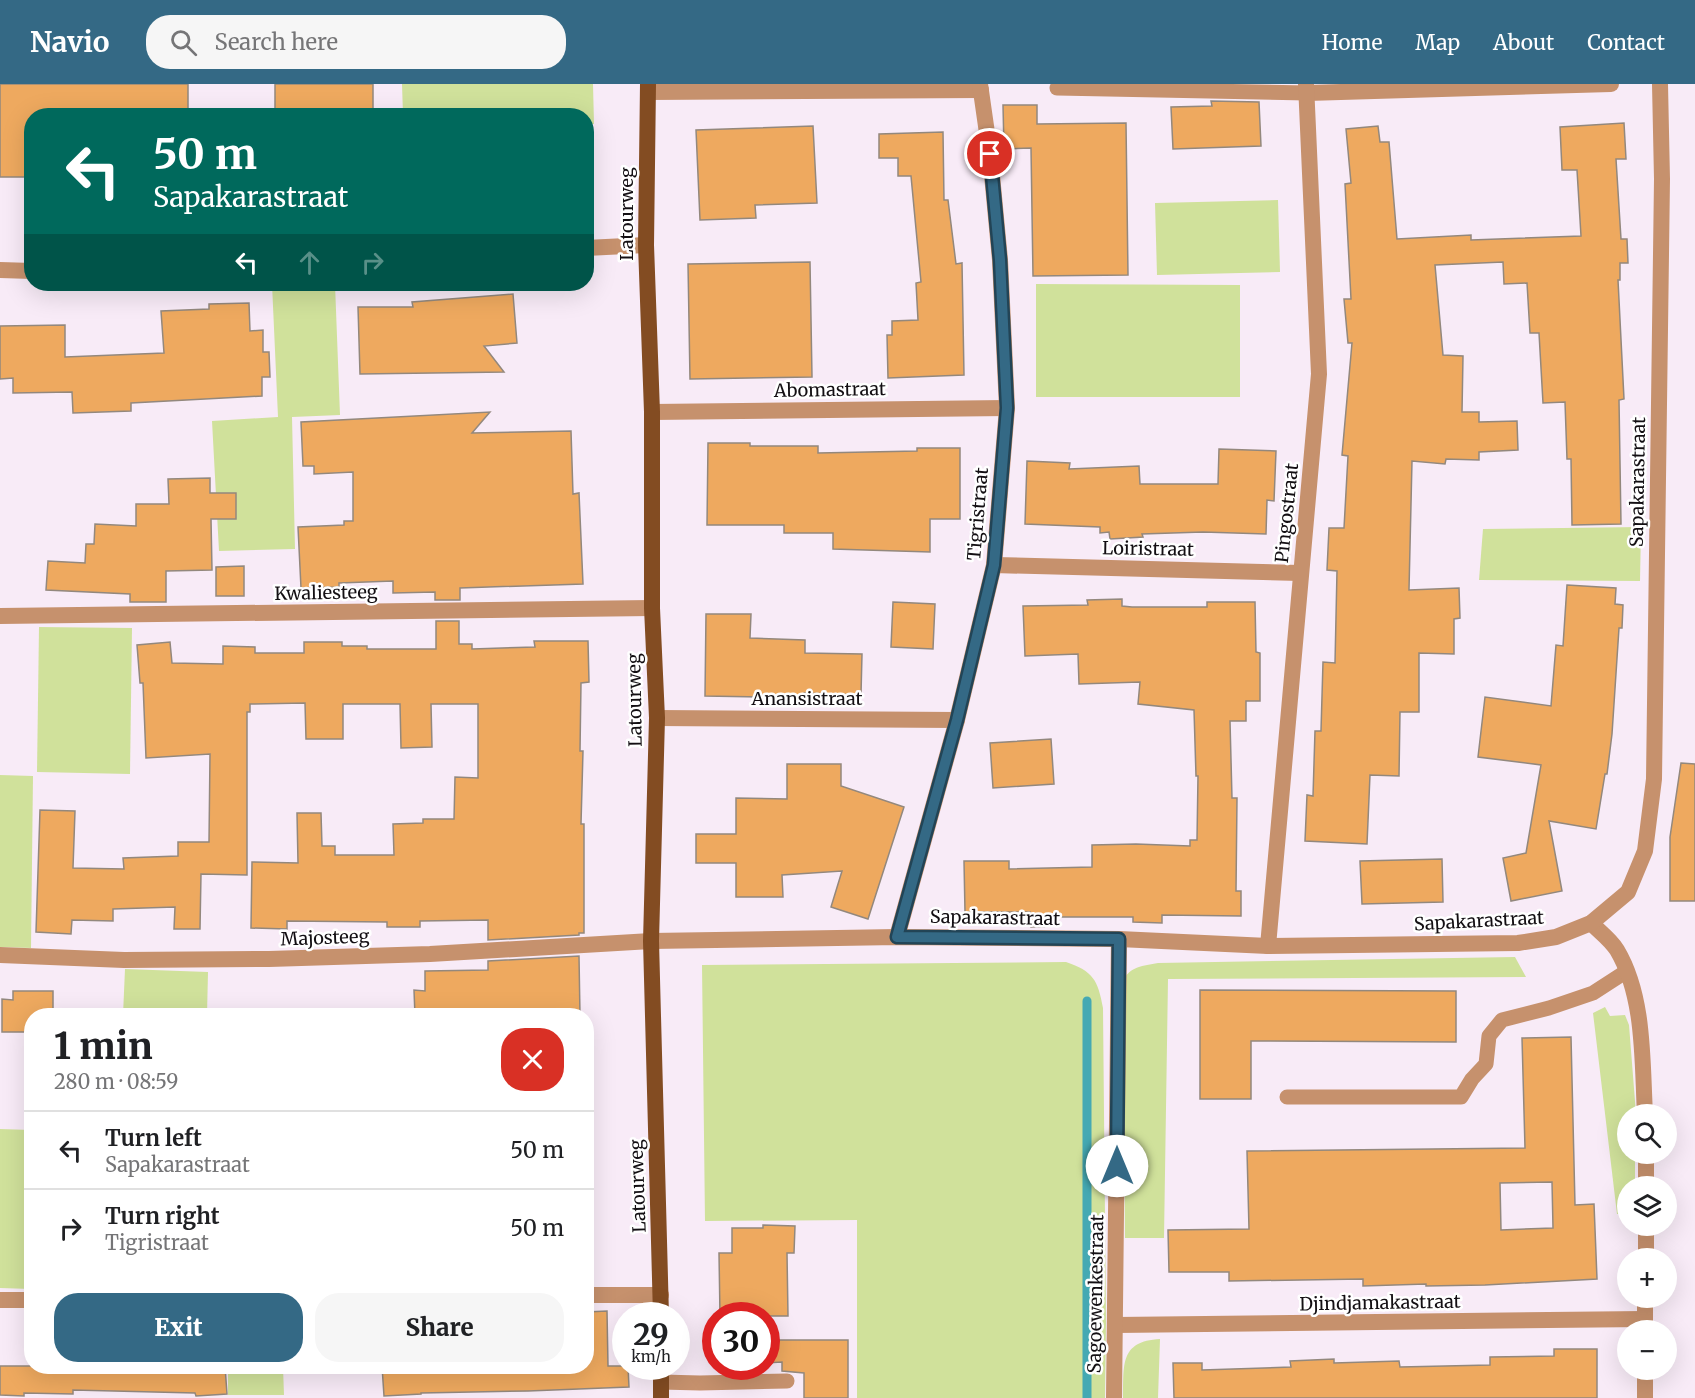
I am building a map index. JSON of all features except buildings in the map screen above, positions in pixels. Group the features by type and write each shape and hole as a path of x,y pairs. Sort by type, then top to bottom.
{"main road":[{"name":"Latourweg","path":"648,88 646,245 652,412 652,608 657,718 651,940 661,1302"}],"street":[{"path":"1307,88 1611,84"},
{"name":"Sapakarastraat","path":"651,940 897,937 1119,939 1268,946 1518,943 1556,937 1591,923 1628,892 1645,851 1654,778 1662,179 1660,84"},
{"path":"648,88 980,87"},
{"name":"Tigristraat","path":"897,937 957,720 994,565 1007,408 1000,260 990,154 980,87"},
{"name":"Pingostraat","path":"1268,946 1319,374 1307,88"},
{"path":"594,248 646,245"},
{"path":"0,270 24,271"},
{"name":"Abomastraat","path":"652,412 1007,408"},
{"name":"Loiristraat","path":"994,565 1300,573"},
{"name":"Kwaliesteeg","path":"0,616 652,608"},
{"name":"Anansistraat","path":"657,718 957,720"},
{"path":"1591,923 1616,948 1628,971 1641,1023 1645,1104"},
{"name":"Sagoewenkestraat","path":"1114,1398 1119,939"},
{"name":"Majosteeg","path":"0,954 124,960 269,959 430,954 651,940"},
{"path":"594,1295 661,1295"},
{"path":"0,1300 24,1300"},
{"name":"Djindjamakastraat","path":"1116,1325 1617,1325"},
{"path":"1645,1380 1646,1398"}],"lane":[{"path":"1057,88 1307,88"},
{"path":"1287,1097 1461,1097 1485,1064 1489,1036 1502,1020 1549,1008 1593,993 1628,971"},
{"path":"661,1382 787,1381"}],"green space":[{"path":"402,84 593,84 594,108 403,108"},
{"path":"1278,200 1280,272 1157,275 1155,203"},
{"path":"1036,284 1240,285 1240,397 1036,397"},
{"path":"272,291 335,291 340,415 292,417 295,549 219,551 212,421 278,417"},
{"path":"1641,527 1640,581 1479,580 1483,529"},
{"path":"39,627 132,628 130,774 37,772"},
{"path":"0,775 33,776 31,948 0,947"},
{"path":"1515,957 1526,977 1168,979 1164,1238 1125,1238 1123,981 1129,972 1158,963"},
{"path":"1066,962 1082,969 1093,978 1099,990 1103,1008 1105,1398 857,1398 857,1220 705,1221 702,965"},
{"path":"125,969 208,972 207,1008 123,1008"},
{"path":"1605,1007 1610,1016 1625,1015 1629,1025 1635,1104 1617,1104 1617,1164 1635,1164 1635,1176 1617,1176 1617,1214 1593,1013"},
{"path":"0,1129 24,1130 24,1289 0,1288"},
{"path":"1160,1339 1158,1398 1123,1398 1126,1357 1137,1345"},
{"path":"228,1374 283,1374 284,1395 228,1395"}],"waterway":[{"path":"1087,1001 1087,1398"}],"route":[{"path":"990,154 1000,260 1007,408 994,565 957,720 897,937 1119,939 1117,1166"}]}
